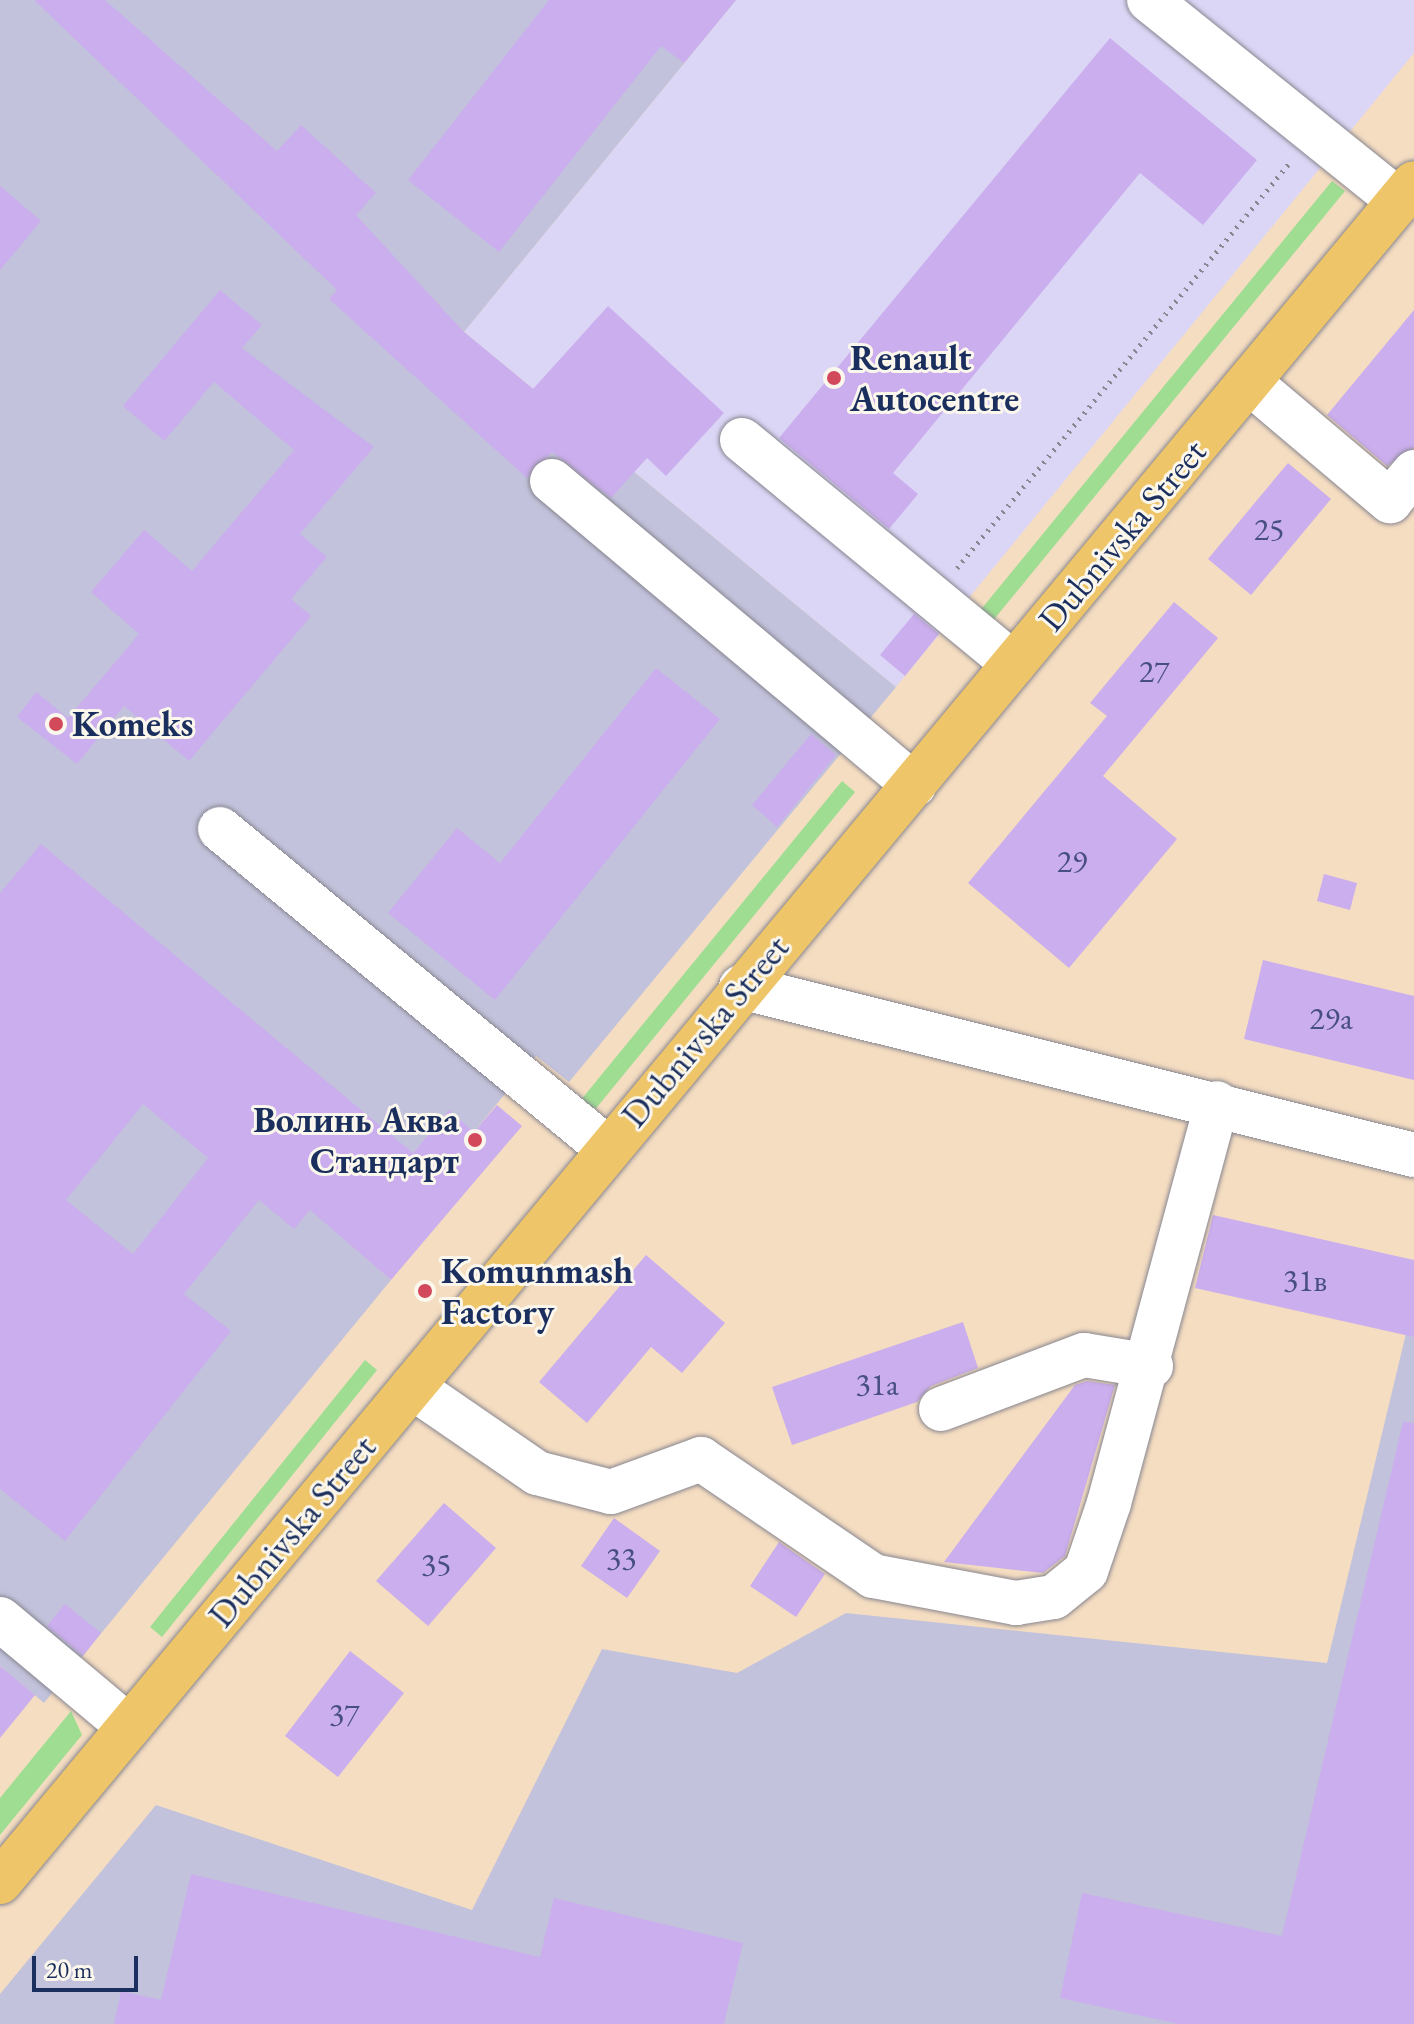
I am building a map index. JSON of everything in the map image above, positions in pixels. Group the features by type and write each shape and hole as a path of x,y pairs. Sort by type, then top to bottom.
{"main road":[{"name":"Dubnivska Street","path":"0,1882 741,987 914,785 1407,192"}],"lane":[{"path":"1149,0 1314,132 1407,192"},
{"path":"1249,382 1390,501 1414,472"},
{"path":"742,440 1014,664"},
{"path":"552,481 914,785"},
{"path":"220,829 608,1149"},
{"path":"741,987 1217,1103 1414,1155"},
{"path":"412,1387 537,1473 611,1492 701,1459 873,1576 1016,1603 1054,1597 1086,1571 1151,1366 1217,1103"},
{"path":"941,1409 1084,1355 1151,1366"},
{"path":"0,1619 129,1727"}],"path":[{"path":"933,597 1314,132"}],"shaded area":[{"path":"0,0 736,0 464,332 896,687 569,1082 536,1056 474,1132 449,1111 342,1236 391,1280 44,1703 0,1666"},
{"name":"Renault Autocentre","path":"736,0 1414,0 1414,53 896,687 464,332"},
{"path":"1414,1300 1414,2024 0,2024 0,1994 156,1805 472,1910 602,1649 737,1673 846,1613 1327,1663"}],"green space":[{"path":"1332,181 1345,191 991,623 978,613"},
{"path":"842,781 855,792 593,1112 580,1101"},
{"path":"365,1360 377,1370 162,1637 150,1627"},
{"path":"71,1711 82,1735 0,1835 0,1798"}],"building":[{"path":"34,0 105,0 277,151 301,125 376,193 356,215 464,332 533,389 608,306 724,413 666,476 647,458 611,498 552,452 527,478 329,299 337,290"},
{"path":"549,0 736,0 684,63 661,46 499,252 408,180"},
{"path":"1110,38 1257,160 1203,225 1140,173 893,473 918,494 889,529 779,438"},
{"path":"0,186 41,221 0,270"},
{"path":"220,290 262,325 242,348 374,447 300,534 327,557 291,599 311,616 189,761 124,706 77,764 17,717 36,692 68,718 139,634 91,592 144,530 192,571 294,450 214,382 164,441 123,406"},
{"path":"1414,310 1414,448 1387,466 1327,415"},
{"path":"1288,463 1331,499 1251,595 1208,559"},
{"path":"1174,602 1218,638 1103,776 1177,839 1069,968 968,883 1107,716 1090,703"},
{"path":"914,614 939,634 905,676 880,655"},
{"path":"656,668 720,719 495,1000 388,913 457,828 500,863"},
{"path":"811,734 836,755 777,827 752,805"},
{"path":"41,844 413,1153 449,1110 474,1132 497,1105 522,1126 391,1280 310,1210 294,1229 259,1200 184,1294 231,1331 65,1541 0,1489 0,893","holes":["143,1104 208,1158 133,1254 66,1200"]},
{"path":"1324,874 1357,883 1350,910 1317,901"},
{"path":"1263,960 1414,996 1414,1080 1244,1039"},
{"path":"1213,1215 1414,1260 1414,1337 1195,1288"},
{"path":"646,1255 725,1323 682,1373 651,1347 587,1423 539,1382"},
{"path":"963,1322 978,1368 931,1386 917,1402 792,1445 772,1387"},
{"path":"1087,1381 1115,1385 1065,1556 1043,1573 944,1562 1075,1385"},
{"path":"1403,1422 1414,1423 1414,2024 1179,2024 1060,1998 1082,1893 1282,1936"},
{"path":"444,1503 496,1548 428,1626 376,1581"},
{"path":"614,1518 660,1551 627,1598 581,1566"},
{"path":"779,1542 825,1574 796,1617 750,1586"},
{"path":"65,1604 101,1633 83,1656 47,1626"},
{"path":"350,1651 404,1693 338,1777 285,1736"},
{"path":"0,1666 35,1695 0,1738"},
{"path":"191,1874 540,1957 554,1898 743,1943 724,2024 114,2024 121,1991 161,2000"}],"place":[{"name":"Renault Autocentre","path":"834,378"},
{"name":"Komeks","path":"56,724"},
{"name":"Волинь Аква Стандарт","path":"475,1140"},
{"name":"Komunmash Factory","path":"425,1291"}]}
